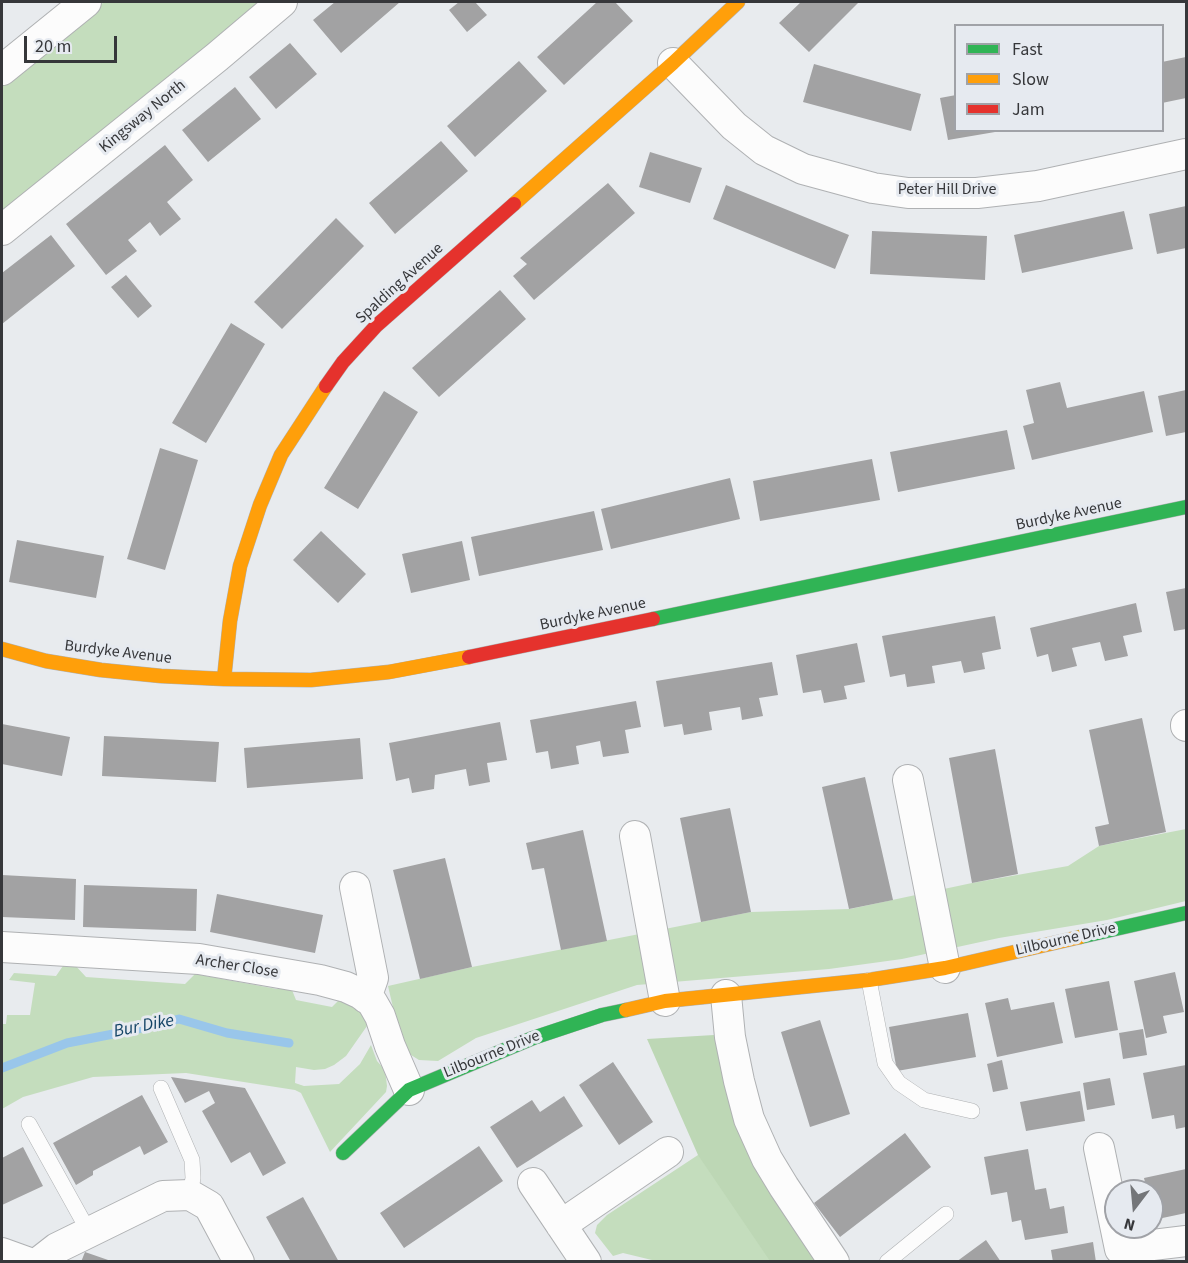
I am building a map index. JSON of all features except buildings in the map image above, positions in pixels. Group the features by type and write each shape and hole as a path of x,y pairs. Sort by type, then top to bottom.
{"street":[{"path":"2,70 87,2"},
{"name":"Kingsway North","path":"2,230 282,2"},
{"name":"Spalding Avenue","path":"224,680 230,621 240,566 260,505 281,455 310,408 343,362 376,326 673,63 738,2"},
{"name":"Peter Hill Drive","path":"673,63 734,126 764,150 803,169 873,188 908,193 977,194 1038,186 1186,153"},
{"name":"Burdyke Avenue","path":"2,649 46,661 101,670 224,680 311,680 389,672 480,655 1186,507"},
{"path":"908,780 945,968"},
{"path":"635,836 665,1001"},
{"path":"355,887 373,978 366,998 372,1002 380,1016 409,1090"},
{"name":"Lilbourne Drive","path":"343,1153 409,1090 533,1038 602,1015 665,1001 869,980 945,968 1186,913"},
{"name":"Archer Close","path":"2,947 199,959 320,980 346,987 366,998"},
{"path":"726,995 730,1037 738,1081 749,1119 784,1187 834,1262"},
{"path":"1100,1148 1121,1255 1186,1241"},
{"path":"561,1225 668,1152"},
{"path":"533,1183 586,1262"},
{"path":"39,1262 57,1248 163,1196 190,1195 209,1206 239,1262"},
{"path":"2,1253 27,1262"}],"lane":[{"path":"869,980 885,1063 898,1083 924,1100 972,1111"},
{"path":"161,1088 192,1160 193,1178 190,1195"},
{"path":"29,1124 89,1232"},
{"path":"887,1262 946,1214"}],"green space":[{"path":"104,2 260,2 186,69 2,212 2,83"},
{"path":"1186,829 1186,901 1107,920 999,938 902,959 829,969 637,985 476,1038 438,1061 419,1060 403,1050 388,986 472,967 751,912 850,909 972,883 1068,866 1099,846"},
{"path":"65,963 74,964 86,977 185,984 195,974 277,989 285,983 290,985 296,1000 332,1007 340,999 358,1008 367,1026 346,1056 334,1065 314,1070 296,1067 295,1083 304,1086 339,1084 360,1064 371,1045 377,1061 385,1070 386,1092 330,1152 301,1093 295,1090 186,1073 93,1077 23,1097 2,1109 2,1024 6,1024 7,1015 30,1015 35,983 9,980 14,973 56,976"},
{"path":"714,1035 747,1146 792,1227 818,1261 770,1261 698,1155 647,1039"},
{"path":"747,1146 792,1227 818,1261 656,1261 623,1253 613,1256 595,1233 597,1225 607,1215 698,1155"}],"waterway":[{"name":"Bur Dike","path":"2,1068 67,1043 179,1019 227,1033 289,1043"}],"traffic: fast":[{"path":"653,619 1186,507"},
{"path":"1080,937 1186,913"},
{"path":"343,1153 409,1090 533,1038 602,1015 626,1010"}],"traffic: slow":[{"path":"514,204 738,2"},
{"path":"224,679 230,621 240,566 260,505 281,455 326,386"},
{"path":"2,649 46,661 101,670 224,679 311,680 389,672 469,657"},
{"path":"626,1010 665,1001 869,980 945,968 1080,937"}],"traffic: jam":[{"path":"326,386 343,362 376,326 514,204"},
{"path":"469,657 653,619"}]}
